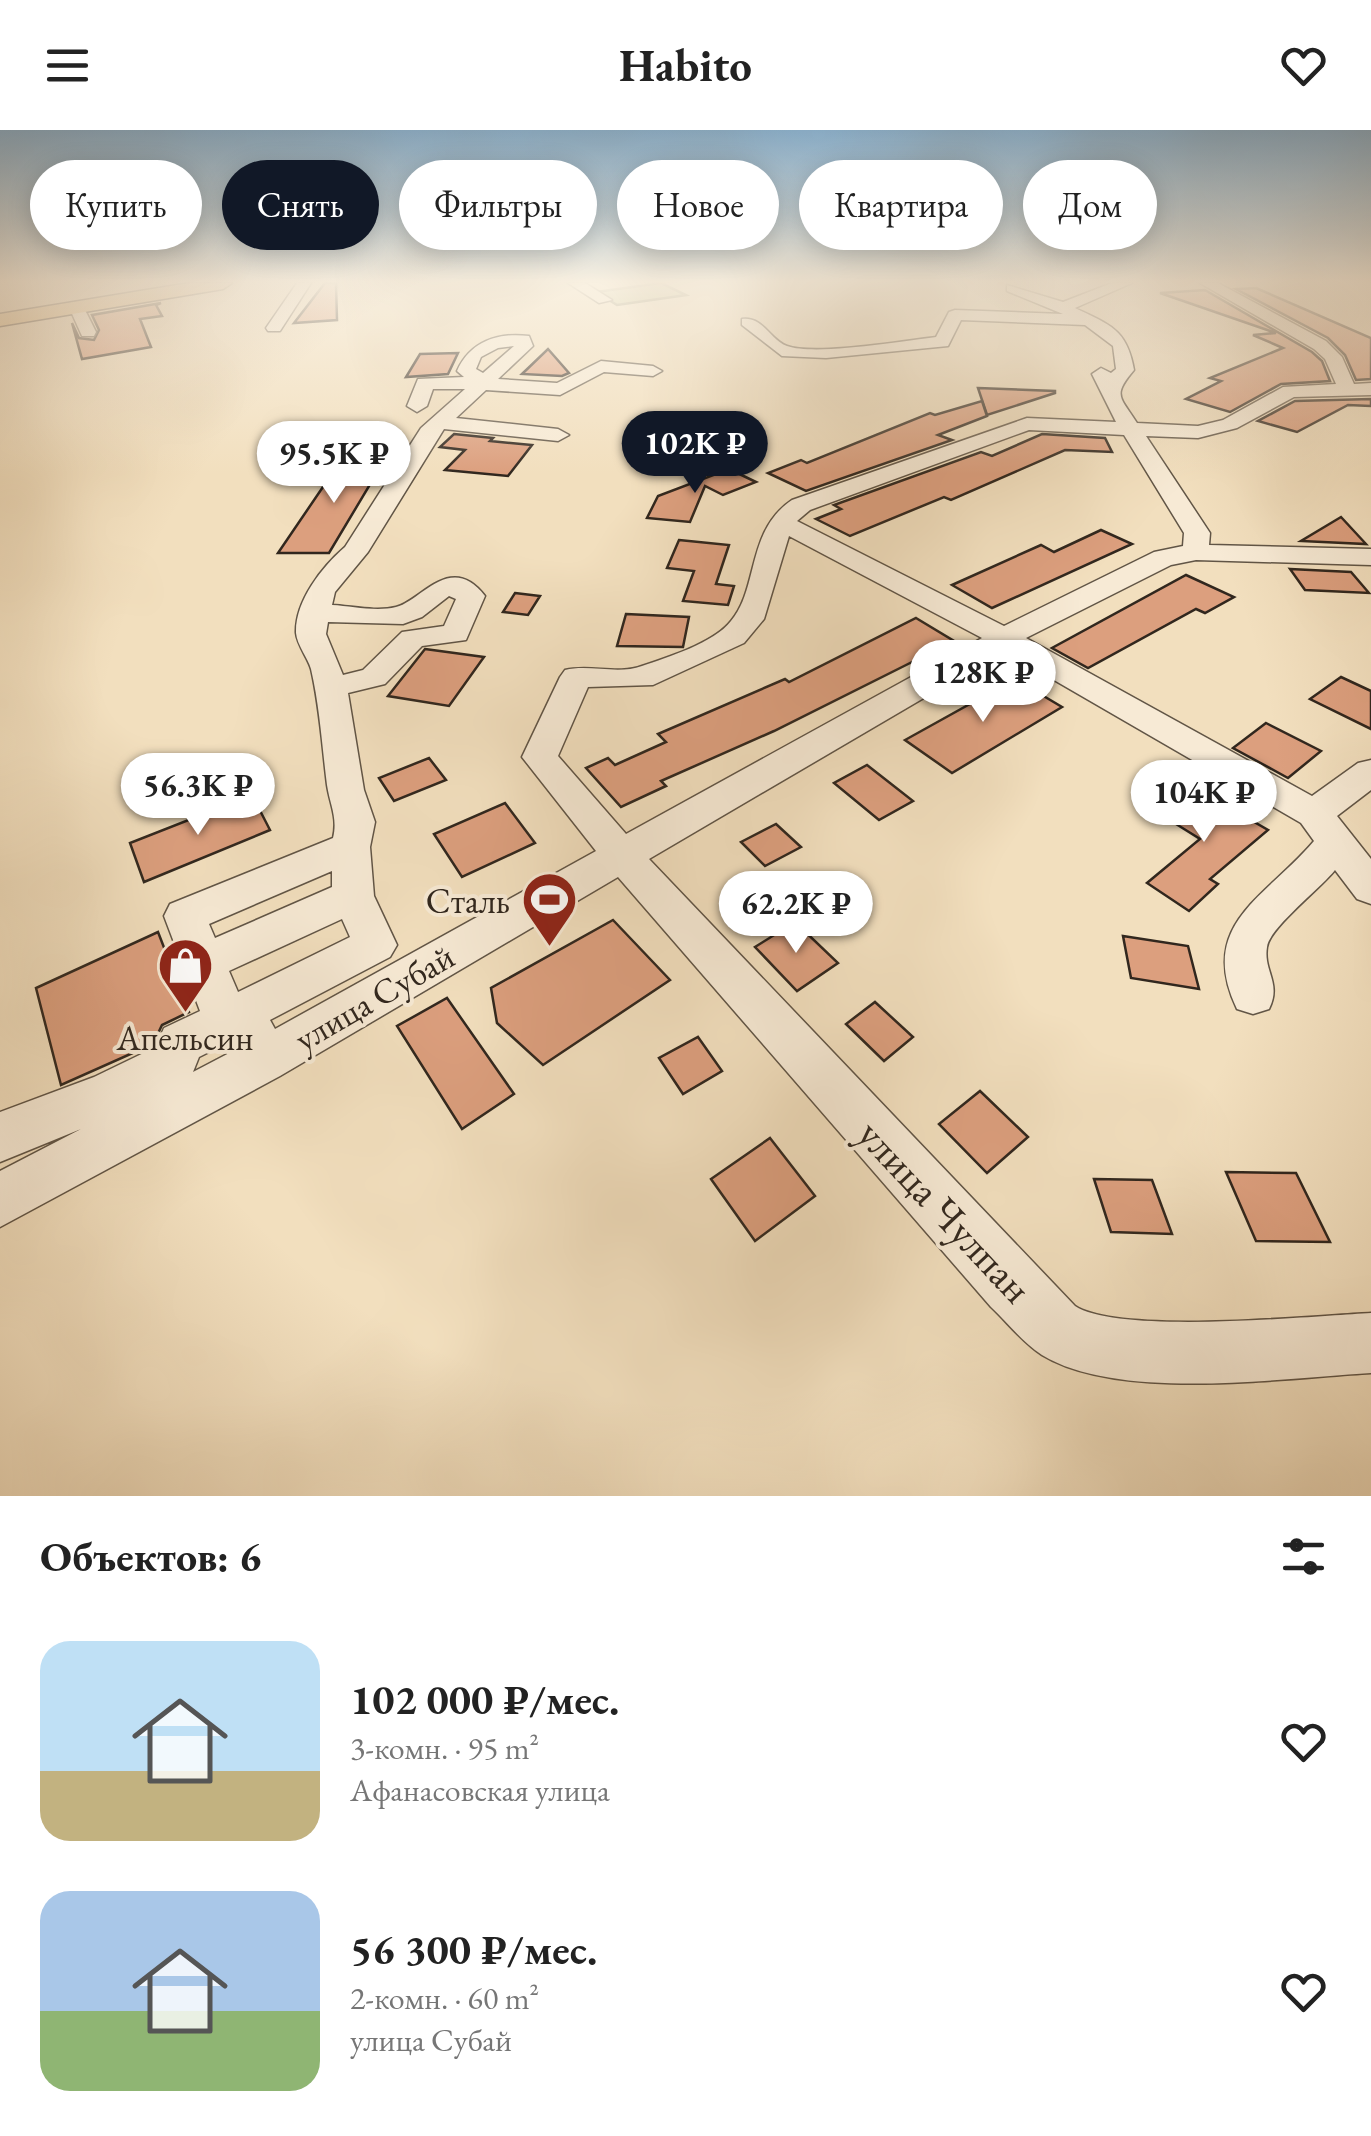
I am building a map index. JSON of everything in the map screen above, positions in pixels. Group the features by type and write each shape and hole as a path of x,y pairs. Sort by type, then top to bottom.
{"street":[{"path":"777,347 782,351 826,352 887,347"},
{"path":"1121,347 1124,370 1105,379 1109,395 1197,533 1196,552"},
{"path":"1318,347 1333,356 1347,388"},
{"path":"417,406 425,383 482,382 560,388 600,366 654,370"},
{"path":"396,984 353,896 351,847 356,822 346,790 330,688 311,634 320,592 355,552 439,422 482,382"},
{"path":"1371,389 1290,391 1230,424 1210,430 1027,424 801,504 785,516 784,524 1004,638 1324,829 1371,888"},
{"path":"439,422 558,434"},
{"name":"улица Чулпан","path":"784,524 771,544 749,619 733,637 642,678 576,678 540,757 622,856 999,1272 1067,1336 1091,1346 1161,1351 1371,1343"},
{"name":"улица Субай","path":"0,1200 263,1060 1004,638 1163,558 1196,552 1371,557"},
{"path":"316,613 406,615 439,589 462,590 471,596 455,634 413,638 374,676 330,688"},
{"path":"1253,995 1244,947 1259,920 1305,879 1324,829 1371,772"},
{"path":"263,1060 253,1032 226,1019 201,964 186,916 351,847"},
{"path":"201,964 353,896"},
{"path":"0,1137 110,1094 174,1062 181,1044 375,946"}],"building":[{"path":"79,347 151,347 82,359"},
{"path":"1280,347 1303,347 1312,352 1322,361 1330,381 1281,384 1230,412 1186,399 1221,381 1210,378 1283,348"},
{"path":"1337,347 1371,347 1371,379 1356,380 1345,355"},
{"path":"548,349 569,373 522,374"},
{"path":"458,353 448,374 406,377 420,354"},
{"path":"978,388 1055,391 1055,393 987,415"},
{"path":"1371,399 1371,406 1348,405 1297,432 1258,421 1295,401"},
{"path":"982,401 987,416 938,435 952,440 806,491 768,473 801,460 807,463 930,413 935,415"},
{"path":"454,434 532,445 508,476 445,470 465,450 440,447"},
{"path":"1042,434 1105,438 1112,452 1065,450 951,500 944,497 850,536 816,519 841,509 834,505 981,452 992,456"},
{"path":"344,456 387,456 329,553 278,553"},
{"path":"729,469 756,482 723,495 705,486 690,522 647,518 658,496"},
{"path":"1341,517 1366,544 1301,541"},
{"path":"1101,530 1132,544 992,608 952,585 1041,545 1054,552"},
{"path":"679,540 729,545 716,584 734,586 728,605 683,601 694,571 667,568"},
{"path":"1290,569 1351,572 1369,593 1305,590"},
{"path":"1186,575 1234,597 1205,613 1196,609 1088,668 1052,648"},
{"path":"515,593 540,596 528,615 503,612"},
{"path":"626,614 689,617 683,647 617,646"},
{"path":"916,618 954,641 774,731 661,781 666,786 621,807 586,768 608,758 615,765 666,742 658,734 785,679 789,682"},
{"path":"425,649 484,657 449,706 388,696"},
{"path":"1341,677 1371,691 1371,729 1310,699"},
{"path":"1015,679 1062,707 952,773 905,740"},
{"path":"1266,723 1321,751 1288,778 1233,748"},
{"path":"429,758 446,780 394,801 379,778"},
{"path":"867,765 913,801 879,820 834,783"},
{"path":"1185,782 1268,830 1210,879 1218,884 1189,911 1147,883 1200,839 1176,824 1188,815 1162,799"},
{"path":"252,795 270,830 144,882 130,843"},
{"path":"505,803 535,843 462,877 434,834"},
{"path":"776,824 801,847 765,866 741,842"},
{"path":"613,920 670,980 543,1065 497,1023 491,988"},
{"path":"795,922 838,963 797,991 755,947"},
{"path":"158,932 189,1012 162,1025 153,1044 61,1085 36,988"},
{"path":"1123,936 1188,946 1199,989 1131,978"},
{"path":"447,998 514,1094 462,1129 397,1026"},
{"path":"875,1002 913,1037 884,1061 846,1024"},
{"path":"698,1037 722,1071 683,1094 659,1058"},
{"path":"980,1091 1028,1137 987,1173 939,1124"},
{"path":"770,1138 815,1196 755,1241 711,1179"},
{"path":"1226,1172 1296,1173 1330,1242 1256,1241"},
{"path":"1094,1179 1152,1180 1172,1234 1111,1232"}],"place":[{"name":"Сталь","path":"549,949"},
{"name":"Апельсин","path":"185,1015"}]}
